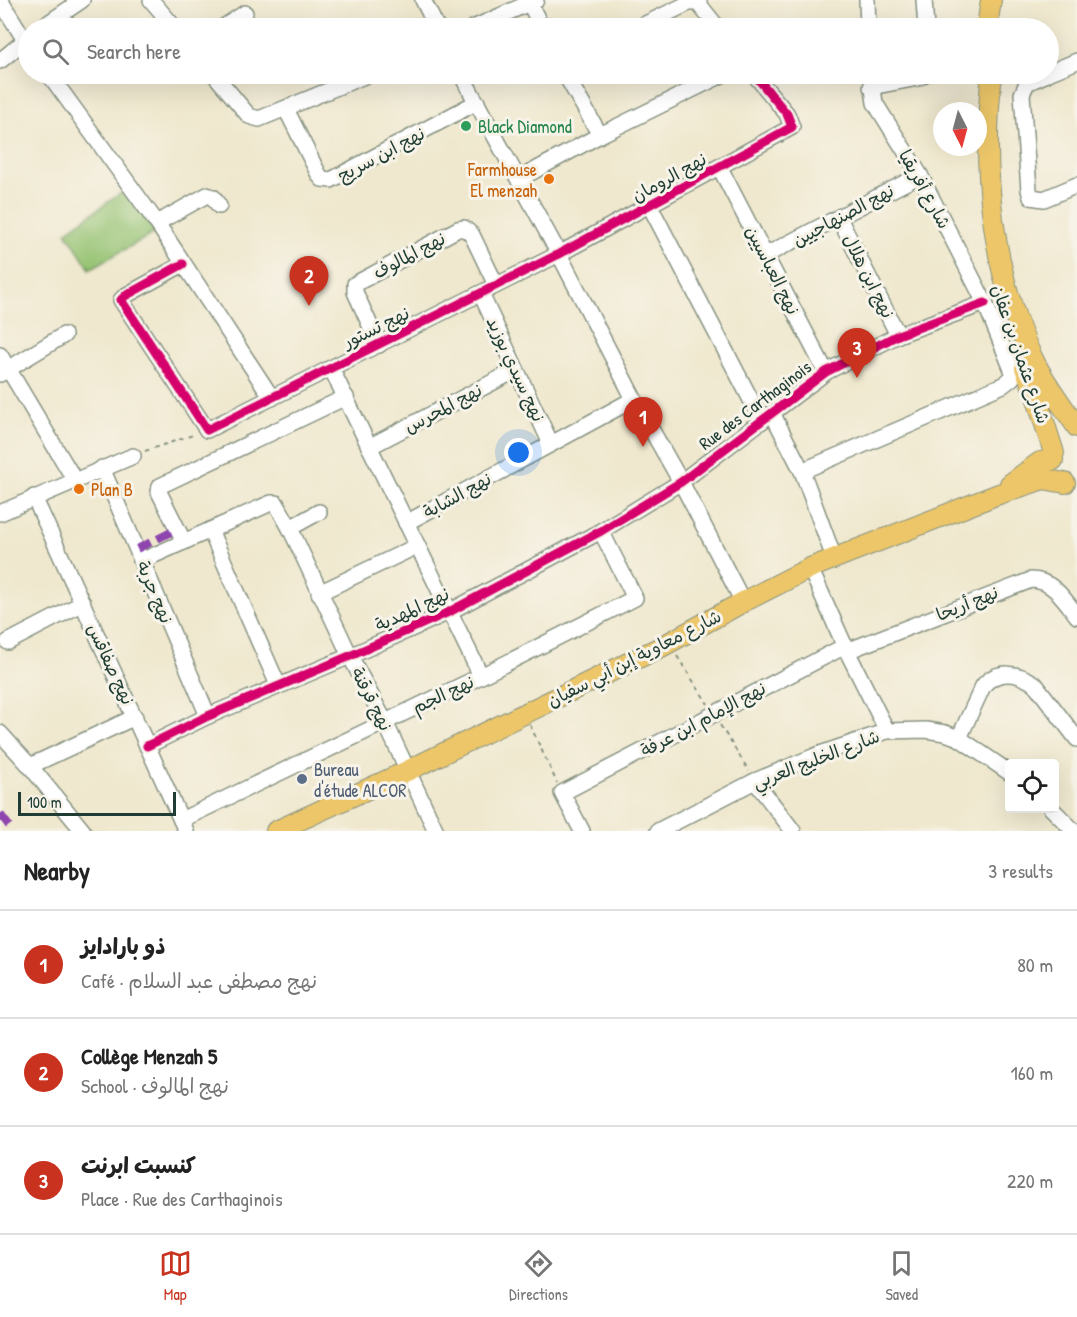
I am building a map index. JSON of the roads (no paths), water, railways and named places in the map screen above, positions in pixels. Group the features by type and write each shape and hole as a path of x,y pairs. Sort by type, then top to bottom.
{"main road":[{"path":"988,18 991,0"},
{"path":"998,18 1001,0"},
{"path":"980,102 981,84"},
{"name":"شارع عثمان بن عفان","path":"991,84 988,122 990,185 1001,261 1010,299 1032,357 1046,384 1077,428"},
{"name":"شارع عثمان بن عفان","path":"978,156 980,201 991,264 1003,312 1035,393 1053,457"},
{"name":"شارع معاوية إبن أبي سفيان","path":"996,495 1040,462 1053,457 1062,441 1077,435"},
{"name":"شارع معاوية إبن أبي سفيان","path":"1053,457 1056,473 1071,484"},
{"name":"شارع معاوية إبن أبي سفيان","path":"276,831 407,771 669,643 810,568 996,495 1043,479 1071,484"}],"street":[{"path":"0,0 18,27"},
{"path":"56,18 82,0"},
{"path":"151,0 167,18"},
{"path":"423,0 432,18"},
{"path":"867,0 868,18"},
{"path":"924,0 925,18"},
{"path":"494,18 531,1 538,18"},
{"path":"658,18 689,3 698,3 710,18"},
{"path":"237,18 245,13"},
{"path":"0,61 18,48"},
{"path":"1059,68 1077,61"},
{"path":"56,84 157,223 272,398"},
{"path":"223,84 252,118 259,119 345,84"},
{"path":"467,84 743,602"},
{"path":"571,84 600,135"},
{"path":"519,179 600,135 704,84"},
{"name":"نهج الرومان","path":"559,254 720,168 792,126 787,114 762,84"},
{"name":"شارع أفريقيا","path":"802,471 1009,381 1013,372 985,303 920,175 878,109 872,84"},
{"path":"1027,84 1022,94 1031,197 1038,200 1044,199 1077,185"},
{"name":"نهج ابن سريج","path":"286,109 319,175 327,181 477,102"},
{"name":"نهج العباسيين","path":"720,168 826,372"},
{"name":"نهج الصنهاجيين","path":"766,255 920,175"},
{"path":"157,223 207,195 213,197 219,206"},
{"path":"650,206 767,417 802,471 834,558"},
{"name":"نهج ابن هلال","path":"839,218 898,335"},
{"name":"نهج المالوف","path":"379,345 355,292 355,284 458,229 464,228 472,235 496,285"},
{"name":"نهج تستور","path":"183,264 121,300 207,430 559,254"},
{"name":"نهج سيدي بوزيد","path":"481,294 551,444"},
{"name":"Rue des Carthaginois","path":"681,482 826,372 898,335 985,303"},
{"path":"64,335 3,366 74,479"},
{"path":"331,368 481,676"},
{"name":"نهج المحرس","path":"369,447 516,369"},
{"path":"184,542 159,488 346,397"},
{"name":"نهج الشابة","path":"406,523 634,399"},
{"path":"0,513 74,479 133,456"},
{"name":"نهج جربة","path":"102,468 208,716"},
{"name":"نهج المهدية","path":"147,746 208,716 449,612 601,531 681,482"},
{"name":"نهج صفاقس","path":"34,497 183,826"},
{"name":"نهج قرقنة","path":"210,530 271,503 276,503 350,656 385,722 436,831"},
{"path":"290,528 319,512"},
{"path":"141,561 210,530 278,685"},
{"name":"نهج الجم","path":"183,826 385,722 635,598 601,531"},
{"path":"319,593 417,546"},
{"path":"810,568 887,731"},
{"name":"نهج أريحا","path":"846,648 1031,580 1047,582 1056,589 1077,616"},
{"path":"8,642 83,603"},
{"name":"نهج الإمام ابن عرفة","path":"582,831 562,794 713,713 846,648"},
{"path":"959,738 983,686 989,679 1008,674 1026,678 1035,684 1077,739"},
{"path":"30,766 135,717"},
{"name":"شارع الخليج العربي","path":"658,831 755,781 820,754 887,731 926,730 959,738 1005,770"},
{"path":"0,733 83,831"},
{"path":"755,781 793,831"},
{"path":"1056,813 1074,831"}],"place":[{"name":"Black Diamond","path":"466,126"},
{"name":"Farmhouse El menzah","path":"549,179"},
{"name":"Collège Menzah 5","path":"309,306"},
{"name":"كنسبت ابرنت","path":"857,378"},
{"name":"ذو بارادايز","path":"643,447"},
{"name":"Plan B","path":"79,489"},
{"name":"Bureau d'étude ALCOR","path":"302,779"}]}
